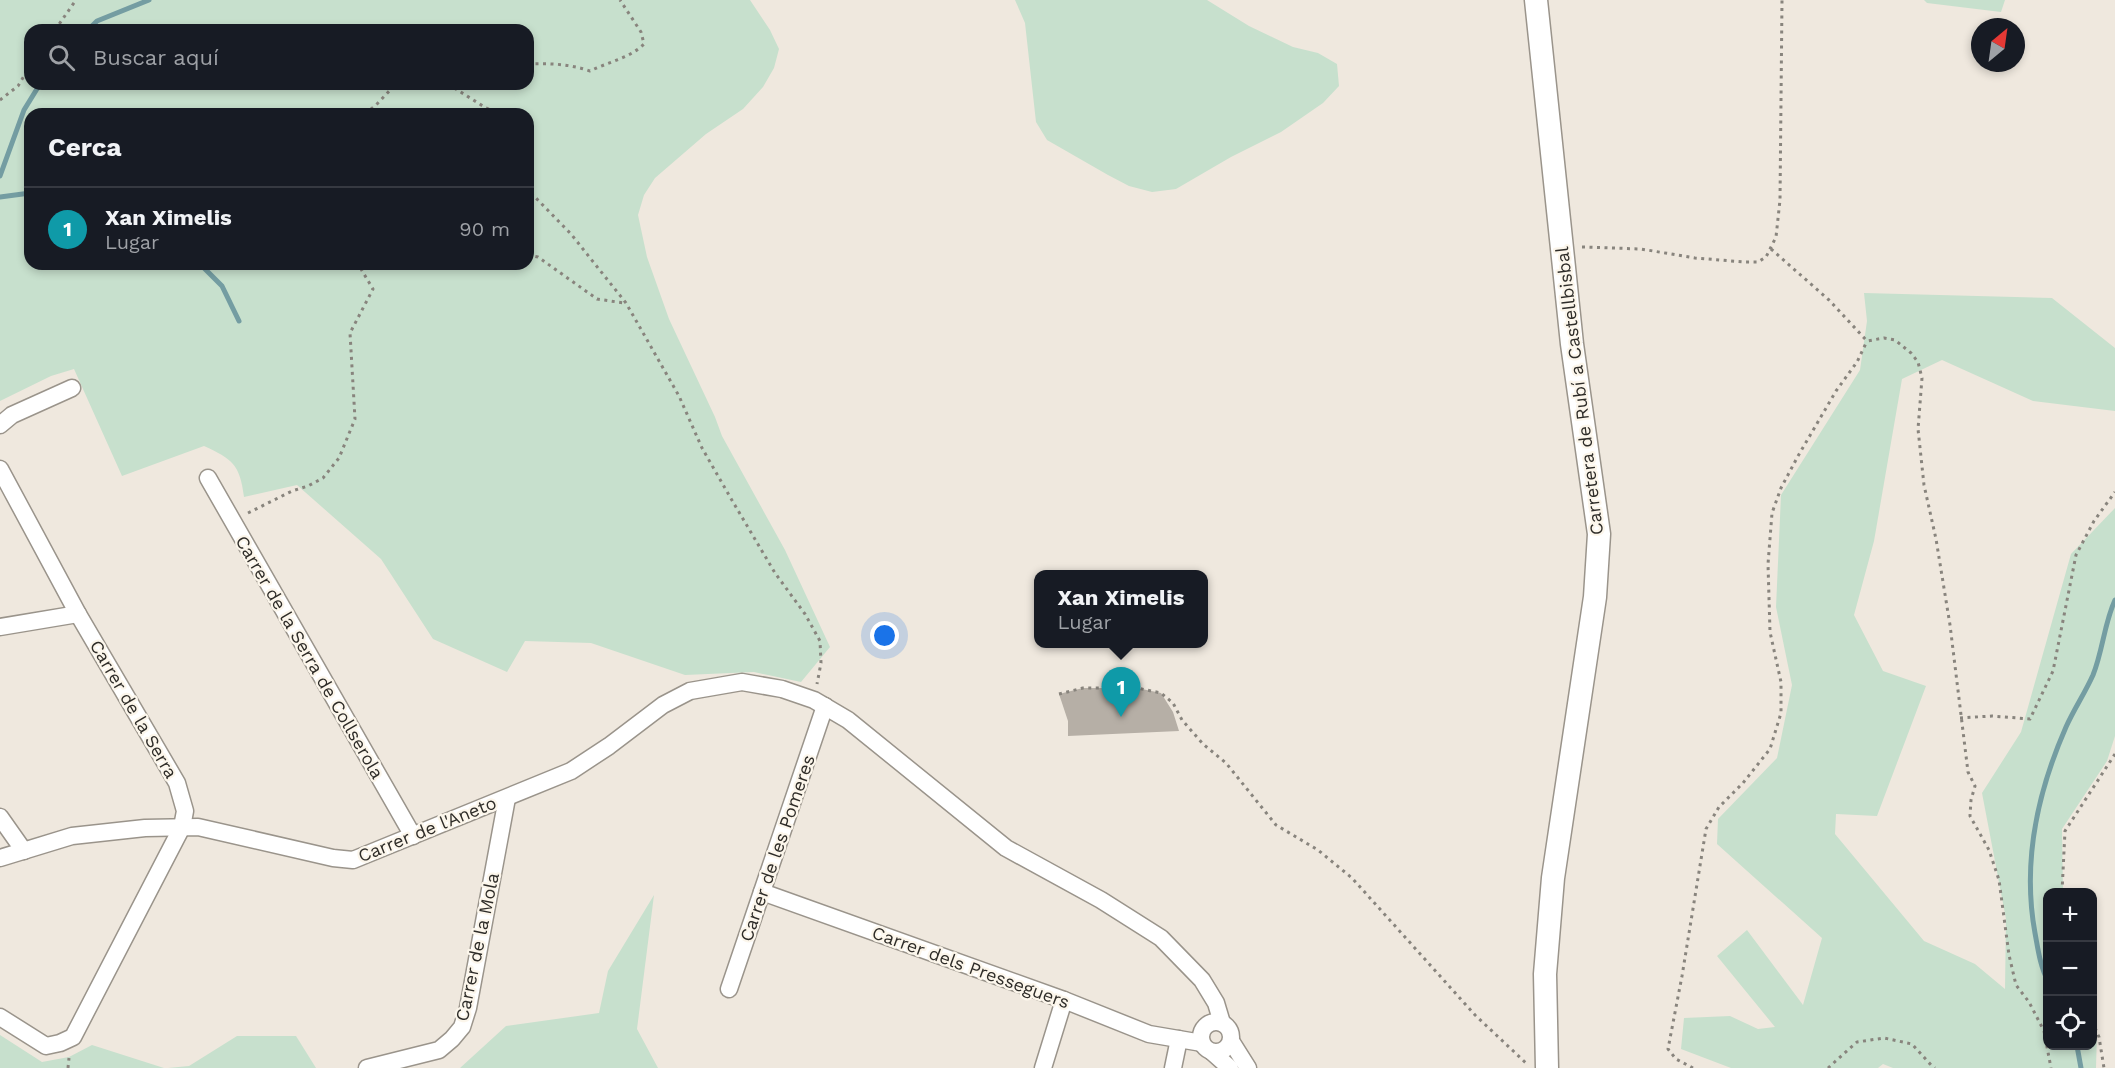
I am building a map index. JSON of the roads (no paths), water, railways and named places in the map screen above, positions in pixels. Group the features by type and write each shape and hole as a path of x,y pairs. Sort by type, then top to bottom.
{"street":[{"name":"Carretera de Rubí a Castellbisbal","path":"1536,0 1572,344 1599,534 1595,597 1553,878 1545,974 1547,1068"},
{"path":"0,425 12,415 72,388"},
{"name":"Carrer de la Serra","path":"0,469 78,614 177,783 185,811 182,827 73,1037 46,1046 0,1017"},
{"name":"Carrer de la Serra de Collserola","path":"208,478 413,836"},
{"path":"0,627 78,614"},
{"name":"Carrer de l'Aneto","path":"0,858 72,836 145,828 198,827 333,858 353,860 571,771 609,746 663,705 690,691 742,682 782,689 820,703 848,720 1006,848 1101,900 1161,938 1202,980 1210,997 1216,1003 1222,1023"},
{"name":"Carrer de les Pomeres","path":"729,989 762,892 820,703"},
{"name":"Carrer de la Mola","path":"367,1068 439,1050 462,1027 468,1008 507,798"},
{"path":"0,817 24,850"},
{"name":"Carrer dels Presseguers","path":"762,892 1064,1000 1149,1034 1179,1039"},
{"path":"1202,980 1207,1006 1205,1038 1230,1068"},
{"path":"1042,1068 1064,1000"},
{"path":"1205,1038 1212,1022 1222,1023 1229,1028 1231,1041 1248,1068"},
{"path":"1173,1068 1179,1039 1188,1034 1205,1038 1222,1052 1231,1041"}],"waterway":[{"path":"94,24 149,0"},
{"path":"25,108 36,90"},
{"path":"0,176 24,110"},
{"path":"0,197 24,194"},
{"path":"206,270 222,286 239,321"},
{"path":"2043,969 2031,906 2030,880 2031,854 2040,802 2069,720 2093,675 2115,600"},
{"path":"2078,1050 2081,1068"}],"place":[{"name":"Xan Ximelis","path":"1121,717"}]}
